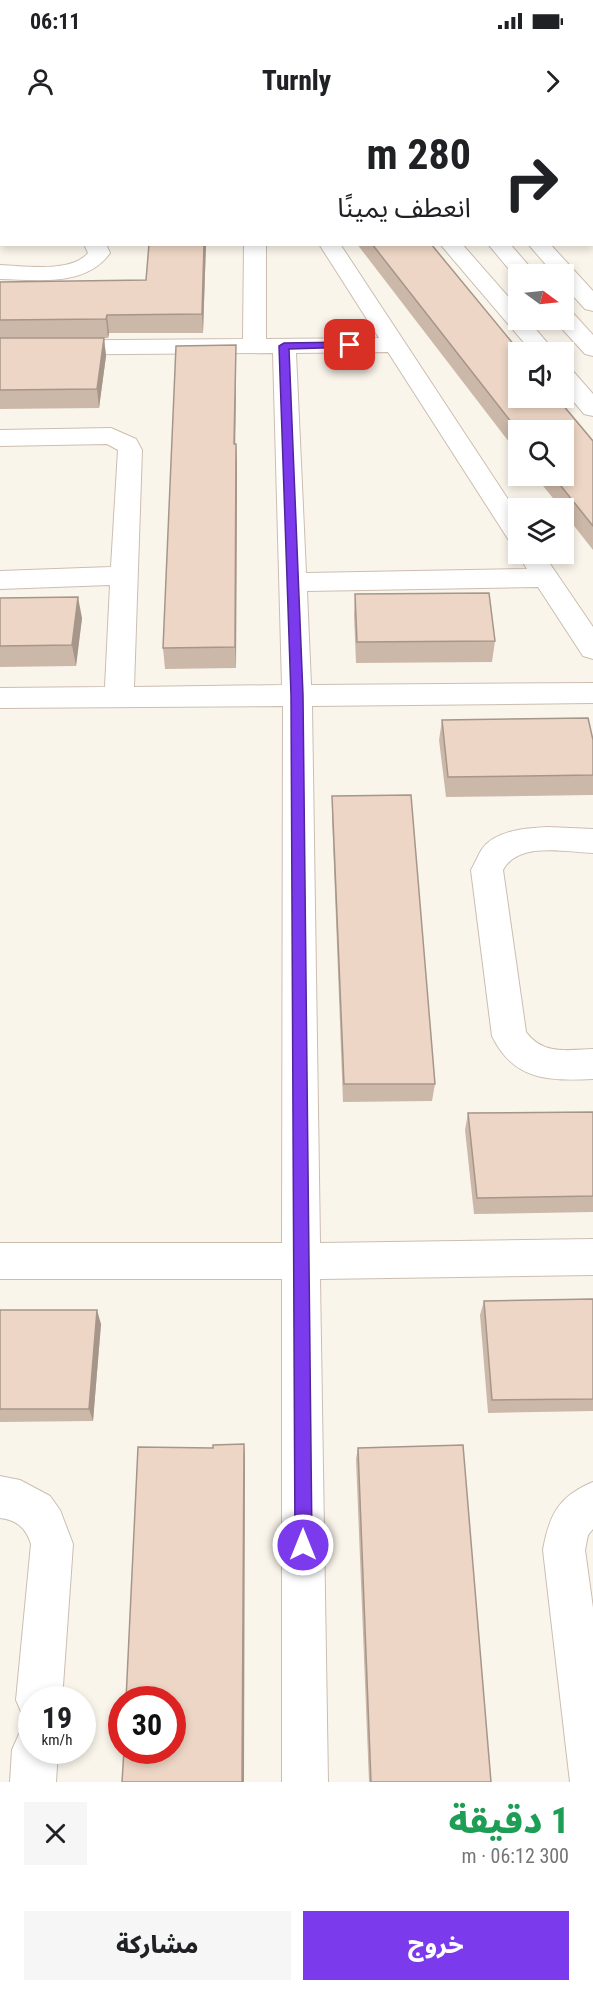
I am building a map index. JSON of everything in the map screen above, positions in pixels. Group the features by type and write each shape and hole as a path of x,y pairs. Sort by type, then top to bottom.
{"street":[{"path":"0,272 81,269 96,259 99,253 96,246"},
{"path":"255,246 269,346 292,582 297,695 305,1782"},
{"path":"330,246 508,519"},
{"path":"452,246 535,342"},
{"path":"500,246 516,264"},
{"path":"540,246 593,304"},
{"path":"574,328 593,349"},
{"path":"0,348 394,345"},
{"path":"574,387 593,409"},
{"path":"0,438 101,435 120,439 127,444 130,450 119,697"},
{"path":"537,564 593,650"},
{"path":"0,580 124,576"},
{"path":"292,582 547,578"},
{"path":"0,698 593,693"},
{"path":"593,841 514,842 495,853 487,870 509,1036 516,1048 529,1059 544,1064 593,1064"},
{"path":"0,1261 301,1261 593,1257"},
{"path":"0,1497 21,1500 36,1510 46,1525 52,1544 40,1686"},
{"path":"593,1503 585,1506 574,1518 567,1533 564,1550 593,1782"},
{"path":"33,1782 34,1764"}],"building":[{"path":"149,246 204,246 202,314 107,315 106,319 0,320 0,282 146,280"},
{"path":"374,246 433,246 512,342 508,342 508,408 565,408 593,441 593,526 574,502 574,498 571,498 561,486 574,486 574,420 510,420"},
{"path":"0,338 104,338 97,389 0,390"},
{"path":"236,345 235,647 163,648 176,346"},
{"path":"489,593 495,641 357,642 355,594"},
{"path":"78,597 72,645 0,646 0,598"},
{"path":"588,718 593,740 593,775 448,777 442,720"},
{"path":"411,795 435,1084 344,1084 332,796"},
{"path":"593,1112 593,1196 477,1198 468,1113"},
{"path":"593,1299 593,1399 492,1400 484,1301"},
{"path":"0,1310 97,1310 89,1409 0,1409"},
{"path":"244,1444 242,1782 122,1782 123,1764 186,1764 186,1686 127,1686 138,1447 213,1448 213,1445"},
{"path":"463,1445 491,1782 371,1782 358,1448"}],"route":[{"path":"303,1545 297,695 284,346 350,345"}]}
